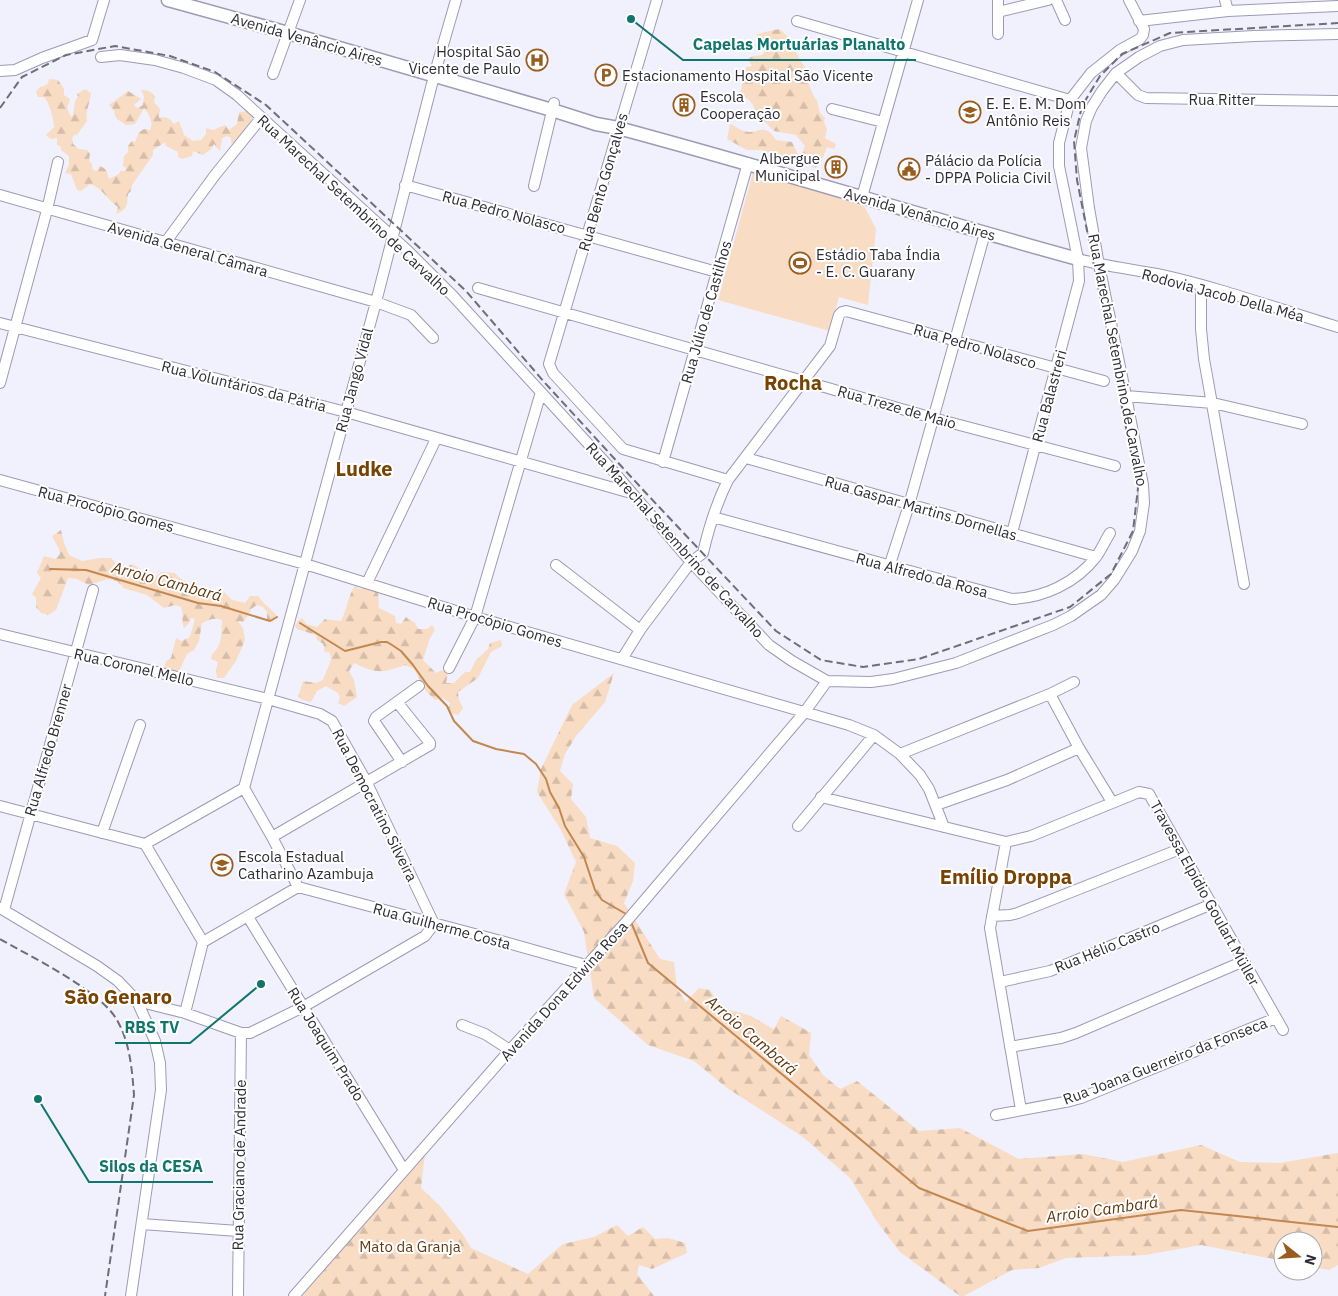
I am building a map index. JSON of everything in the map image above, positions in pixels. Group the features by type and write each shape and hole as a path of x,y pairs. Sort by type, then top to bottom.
{"main road":[{"name":"Avenida Venâncio Aires","path":"168,0 199,3 553,107 598,118 618,128 748,163 1078,259"}],"street":[{"path":"0,72 15,70 92,40 104,0"},
{"path":"273,74 300,0"},
{"name":"Rua Jango Vidal","path":"244,788 376,302 435,72 456,0"},
{"name":"Rua Bento Gonçalves","path":"656,0 549,364 553,373 623,449 663,462"},
{"path":"862,197 918,0"},
{"path":"998,0 998,34"},
{"path":"998,12 1048,0"},
{"path":"1056,0 1065,20"},
{"path":"1129,0 1139,21 1283,4 1320,3 1338,6"},
{"path":"1225,0 1228,11"},
{"path":"797,21 1070,100"},
{"name":"Rua Marechal Setembrino de Carvalho","path":"1078,259 1059,166 1059,143 1070,100 1091,73 1120,50 1140,39 1144,29 1139,21"},
{"name":"Rua Marechal Setembrino de Carvalho","path":"101,57 120,55 155,60 184,68 216,80 237,95 409,252 453,296 541,392 691,562 769,645 827,681 871,682 893,679 956,663 1053,625 1071,616 1101,595 1114,580 1132,551 1140,531 1144,503 1143,485 1099,265 1081,148 1086,121 1092,107 1116,73 1138,57 1160,46 1183,40 1338,34"},
{"name":"Rua Ritter","path":"1116,73 1138,95 1146,98 1338,101"},
{"path":"534,186 553,107"},
{"path":"832,109 883,122"},
{"path":"165,243 215,175 261,118"},
{"path":"0,383 47,210 58,162"},
{"name":"Rua Júlio de Castilhos","path":"663,462 748,163"},
{"name":"Rua Pedro Nolasco","path":"405,185 717,272"},
{"name":"Avenida General Câmara","path":"0,195 47,210 376,302 411,316 433,338"},
{"path":"889,567 909,505 985,233"},
{"name":"Rodovia Jacob Della Méa","path":"1078,259 1099,265 1157,274 1201,285 1338,327"},
{"name":"Rua Balastreri","path":"1012,533 1079,281 1078,259"},
{"path":"1201,285 1201,329 1204,359 1244,584"},
{"name":"Rua Treze de Maio","path":"478,288 933,418 1115,466"},
{"name":"Rua Pedro Nolasco","path":"803,380 830,346 839,315 846,311 1104,381"},
{"name":"Rua Voluntários da Pátria","path":"0,323 346,412 631,493"},
{"path":"702,574 703,553 712,517 728,480 803,380"},
{"path":"450,668 475,617 541,392"},
{"path":"1126,396 1213,403 1302,424"},
{"path":"367,583 436,439"},
{"name":"Rua Gaspar Martins Dornellas","path":"746,458 1096,557"},
{"path":"663,462 728,480"},
{"name":"Rua Procópio Gomes","path":"0,480 305,564 475,617 804,713 848,724 874,735 900,754 920,775 929,789 944,828"},
{"name":"Rua Alfredo da Rosa","path":"712,517 1012,600 1029,599 1056,589 1077,575 1096,557 1110,533"},
{"path":"622,659 640,630 691,562 703,553"},
{"path":"556,565 640,630"},
{"name":"Rua Alfredo Brenner","path":"2,909 93,590"},
{"name":"Rua Coronel Mello","path":"0,634 268,699"},
{"name":"Avenida Dona Edwina Rosa","path":"294,1296 510,1050 626,922 804,713 827,681"},
{"path":"900,754 1050,694 1074,682"},
{"path":"402,762 374,721 376,717 419,686"},
{"path":"1050,694 1079,748 1112,802"},
{"name":"Rua Democratino Silveira","path":"268,699 320,714 332,721 366,781 434,924"},
{"path":"272,837 430,745 397,702"},
{"path":"102,833 140,725"},
{"path":"798,826 874,735"},
{"path":"936,805 1007,780 1079,748"},
{"path":"0,806 145,844 244,788 298,887 203,942"},
{"name":"Travessa Elpídio Goulart Müller","path":"821,797 1006,842 1031,836 1139,792 1149,794 1283,1030"},
{"path":"1006,842 992,916 991,939 1021,1110"},
{"path":"145,844 203,942 185,1013"},
{"path":"992,916 1018,913 1180,849"},
{"name":"Rua Guilherme Costa","path":"298,887 586,965"},
{"name":"Rua Hélio Castro","path":"1000,982 1050,971 1212,904"},
{"path":"2,909 97,966 118,981 137,1001 155,1041 160,1062 161,1090 131,1296"},
{"name":"Rua Joaquim Prado","path":"248,916 404,1170"},
{"path":"137,1001 185,1013 241,1033 250,1033 304,1007 425,936 434,924"},
{"path":"1010,1047 1061,1038 1076,1033 1244,961"},
{"name":"Rua Joana Guerreiro da Fonseca","path":"996,1115 1081,1098 1276,1018"},
{"path":"462,1025 485,1034 510,1050"},
{"name":"Rua Graciano de Andrade","path":"238,1296 241,1033"},
{"path":"142,1224 238,1232"}],"green space":[{"path":"779,29 791,42 805,67 802,76 817,100 820,113 825,118 824,122 827,129 825,138 836,144 834,149 827,147 821,162 815,168 798,160 762,150 747,150 727,139 730,124 749,132 764,130 776,140 792,142 798,154 802,153 805,146 796,135 774,131 756,113 748,99 740,95 746,67 752,66 748,59 753,56 762,55 765,51 763,47 756,47 757,34"},
{"path":"49,79 58,80 64,89 64,95 70,99 67,108 71,117 75,101 78,97 77,94 85,89 91,93 87,121 76,136 75,134 72,138 73,144 79,149 87,150 90,154 89,160 92,164 92,169 98,170 99,166 104,168 109,179 119,174 120,171 125,171 126,168 123,166 124,156 128,152 128,146 132,141 135,142 139,132 144,129 150,130 151,127 148,113 144,108 135,124 126,125 117,119 115,112 109,105 128,91 141,99 134,105 137,108 143,105 144,96 141,90 151,92 155,97 154,102 160,109 159,118 168,118 174,124 179,121 184,135 193,141 201,140 206,134 206,128 213,130 225,125 229,130 237,124 239,112 249,111 253,117 235,145 231,143 231,138 227,136 222,138 220,151 214,144 203,155 193,151 192,156 182,159 178,157 178,152 166,146 165,142 153,150 153,155 132,185 126,206 116,214 118,207 102,191 94,186 90,184 81,191 77,190 71,174 65,173 69,165 69,156 57,145 57,138 51,139 46,135 54,127 52,116 46,99 38,97 36,92 40,87 47,84"},
{"name":"Estádio Taba Índia - E. C. Guarany","path":"754,169 861,200 876,229 868,305 839,297 830,331 718,300"},
{"path":"61,530 69,555 82,561 111,558 118,566 125,568 132,564 142,570 142,579 151,581 161,572 175,573 198,591 224,592 232,600 245,603 250,596 258,596 277,616 273,622 267,620 267,612 263,607 257,605 251,609 243,622 238,621 243,628 245,640 236,661 224,678 217,678 218,662 211,659 212,654 220,643 222,620 214,619 202,623 199,641 194,650 187,654 179,671 173,673 164,669 166,661 171,658 176,638 181,641 190,637 195,619 191,618 184,628 181,607 175,605 164,608 147,595 124,588 117,581 107,579 89,585 77,579 68,578 56,610 48,615 41,613 36,607 36,598 32,594 41,578 37,573 44,556 55,559 60,554 52,536"},
{"path":"355,586 360,589 375,589 378,594 379,608 395,616 396,623 401,624 406,617 415,623 418,629 427,629 432,625 435,630 430,638 423,660 436,673 442,670 448,673 446,683 454,683 465,672 470,672 476,660 488,649 490,643 501,640 502,646 491,652 478,678 458,692 463,708 458,715 451,713 448,709 450,703 443,698 435,700 426,691 414,669 405,665 391,670 374,671 354,663 349,671 354,680 357,697 344,706 338,703 340,697 338,693 326,686 317,691 311,702 298,697 303,681 316,683 323,680 331,660 330,653 324,651 324,646 317,640 316,635 297,629 295,626 302,618 306,624 317,627 325,619 341,621"},
{"path":"614,673 605,702 576,736 565,754 560,771 573,784 571,799 586,817 590,838 617,846 635,863 633,881 624,903 660,959 674,962 677,989 686,1002 699,988 710,990 720,1004 728,1010 753,1017 774,1029 781,1016 811,1033 809,1055 823,1075 840,1089 857,1081 919,1131 960,1128 1019,1159 1083,1154 1123,1162 1201,1145 1240,1162 1280,1163 1338,1153 1338,1265 1329,1270 1323,1269 1323,1231 1273,1231 1273,1259 1201,1245 1145,1255 1066,1258 1039,1268 1012,1270 964,1296 960,1296 900,1252 878,1223 850,1178 803,1137 727,1088 694,1061 648,1045 594,998 584,932 564,894 576,862 561,830 537,792 541,769 572,705"},
{"name":"Mato da Granja","path":"425,1153 421,1188 440,1206 471,1248 528,1274 563,1244 594,1237 617,1225 628,1236 643,1227 655,1239 668,1238 685,1243 687,1253 652,1269 639,1265 637,1274 654,1296 303,1296 336,1248 363,1226"}],"waterway":[{"name":"Arroio Cambará","path":"50,569 86,570 198,603 221,606 270,621 277,617"},
{"name":"Arroio Cambará","path":"300,623 345,651 387,642 401,651 428,686 447,706 454,721 473,741 496,749 524,754 536,764 546,779 565,826 584,857 595,890 602,900 626,914"},
{"name":"Arroio Cambará","path":"631,922 648,963 919,1188 1028,1231 1181,1210 1338,1227"}],"railway":[{"path":"0,108 22,77 66,55 115,46 170,56 215,72 266,105 466,291 545,383 776,631 821,660 863,667 919,659 1070,607 1111,574 1133,531 1138,488 1077,180 1074,141 1082,106 1100,76 1122,54 1170,33 1338,23"},
{"path":"0,939 64,975 96,997 117,1020 128,1047 134,1095 105,1296"}],"place":[{"name":"Capelas Mortuárias Planalto","path":"631,19"},
{"name":"Hospital São Vicente de Paulo","path":"537,60"},
{"name":"Estacionamento Hospital São Vicente","path":"606,75"},
{"name":"Escola Cooperação","path":"684,105"},
{"name":"E. E. E. M. Dom Antônio Reis","path":"970,112"},
{"name":"Albergue Municipal","path":"836,167"},
{"name":"Pálácio da Polícia - DPPA Policia Civil","path":"909,169"},
{"name":"Estádio Taba Índia - E. C. Guarany","path":"800,263"},
{"name":"Escola Estadual Catharino Azambuja","path":"222,865"},
{"name":"RBS TV","path":"261,984"},
{"name":"Silos da CESA","path":"38,1099"}],"district":[{"name":"Rocha","path":"793,382"},
{"name":"Ludke","path":"364,468"},
{"name":"Emílio Droppa","path":"1006,876"},
{"name":"São Genaro","path":"118,996"}]}
